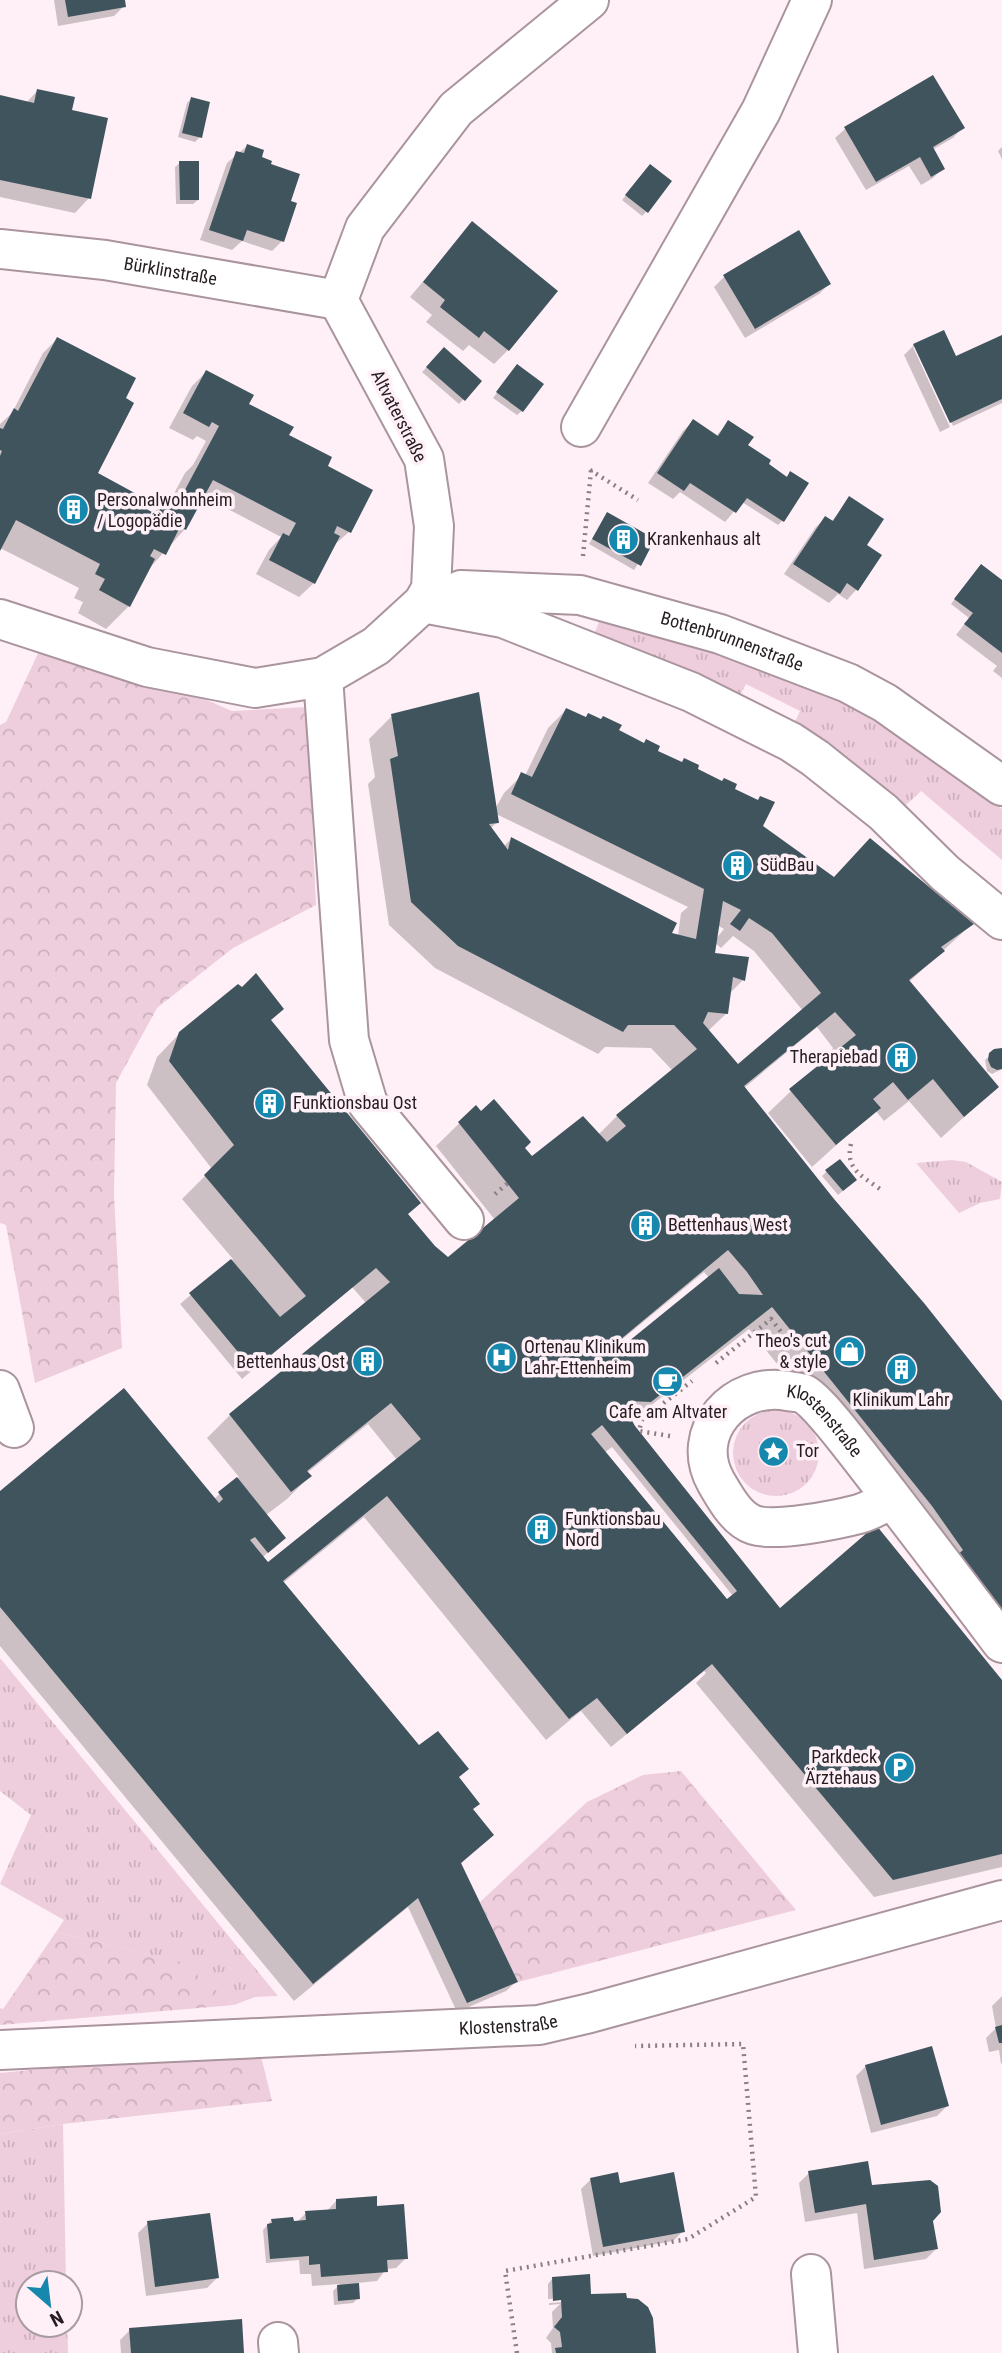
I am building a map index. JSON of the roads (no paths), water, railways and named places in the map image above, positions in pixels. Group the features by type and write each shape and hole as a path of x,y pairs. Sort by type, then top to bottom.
{"street":[{"path":"338,300 365,228 456,109 589,0"},
{"path":"581,428 761,111 812,0"},
{"name":"Bürklinstraße","path":"0,249 105,260 338,300"},
{"name":"Altvaterstraße","path":"338,300 424,460 434,526 427,596"},
{"name":"Bottenbrunnenstraße","path":"427,596 580,595 720,634 848,683 885,703 1002,786"},
{"path":"0,619 147,667 255,688 323,677 376,646 427,596 503,618 691,692 792,742 883,812 945,873 1002,920"},
{"path":"323,677 349,1040 368,1104 464,1220"},
{"name":"Klostenstraße","path":"892,1499 861,1514 783,1527 754,1525 737,1515 709,1470 707,1450 713,1429 726,1406 750,1393 775,1388 804,1394 832,1422 892,1499 1002,1643"},
{"path":"0,1390 14,1428"},
{"name":"Klostenstraße","path":"0,2050 538,2025 1002,1899"},
{"path":"811,2274 818,2353"}],"place":[{"name":"Personalwohnheim / Logopädie","path":"74,510"},
{"name":"Krankenhaus alt","path":"624,539"},
{"name":"SüdBau","path":"737,865"},
{"name":"Therapiebad","path":"901,1057"},
{"name":"Funktionsbau Ost","path":"270,1103"},
{"name":"Bettenhaus West","path":"645,1225"},
{"name":"Theo's cut & style","path":"850,1351"},
{"name":"Ortenau Klinikum Lahr-Ettenheim","path":"501,1357"},
{"name":"Bettenhaus Ost","path":"368,1362"},
{"name":"Klinikum Lahr","path":"901,1370"},
{"name":"Cafe am Altvater","path":"668,1382"},
{"name":"Tor","path":"773,1451"},
{"name":"Funktionsbau Nord","path":"542,1529"},
{"name":"Parkdeck Ärztehaus","path":"900,1767"}]}
